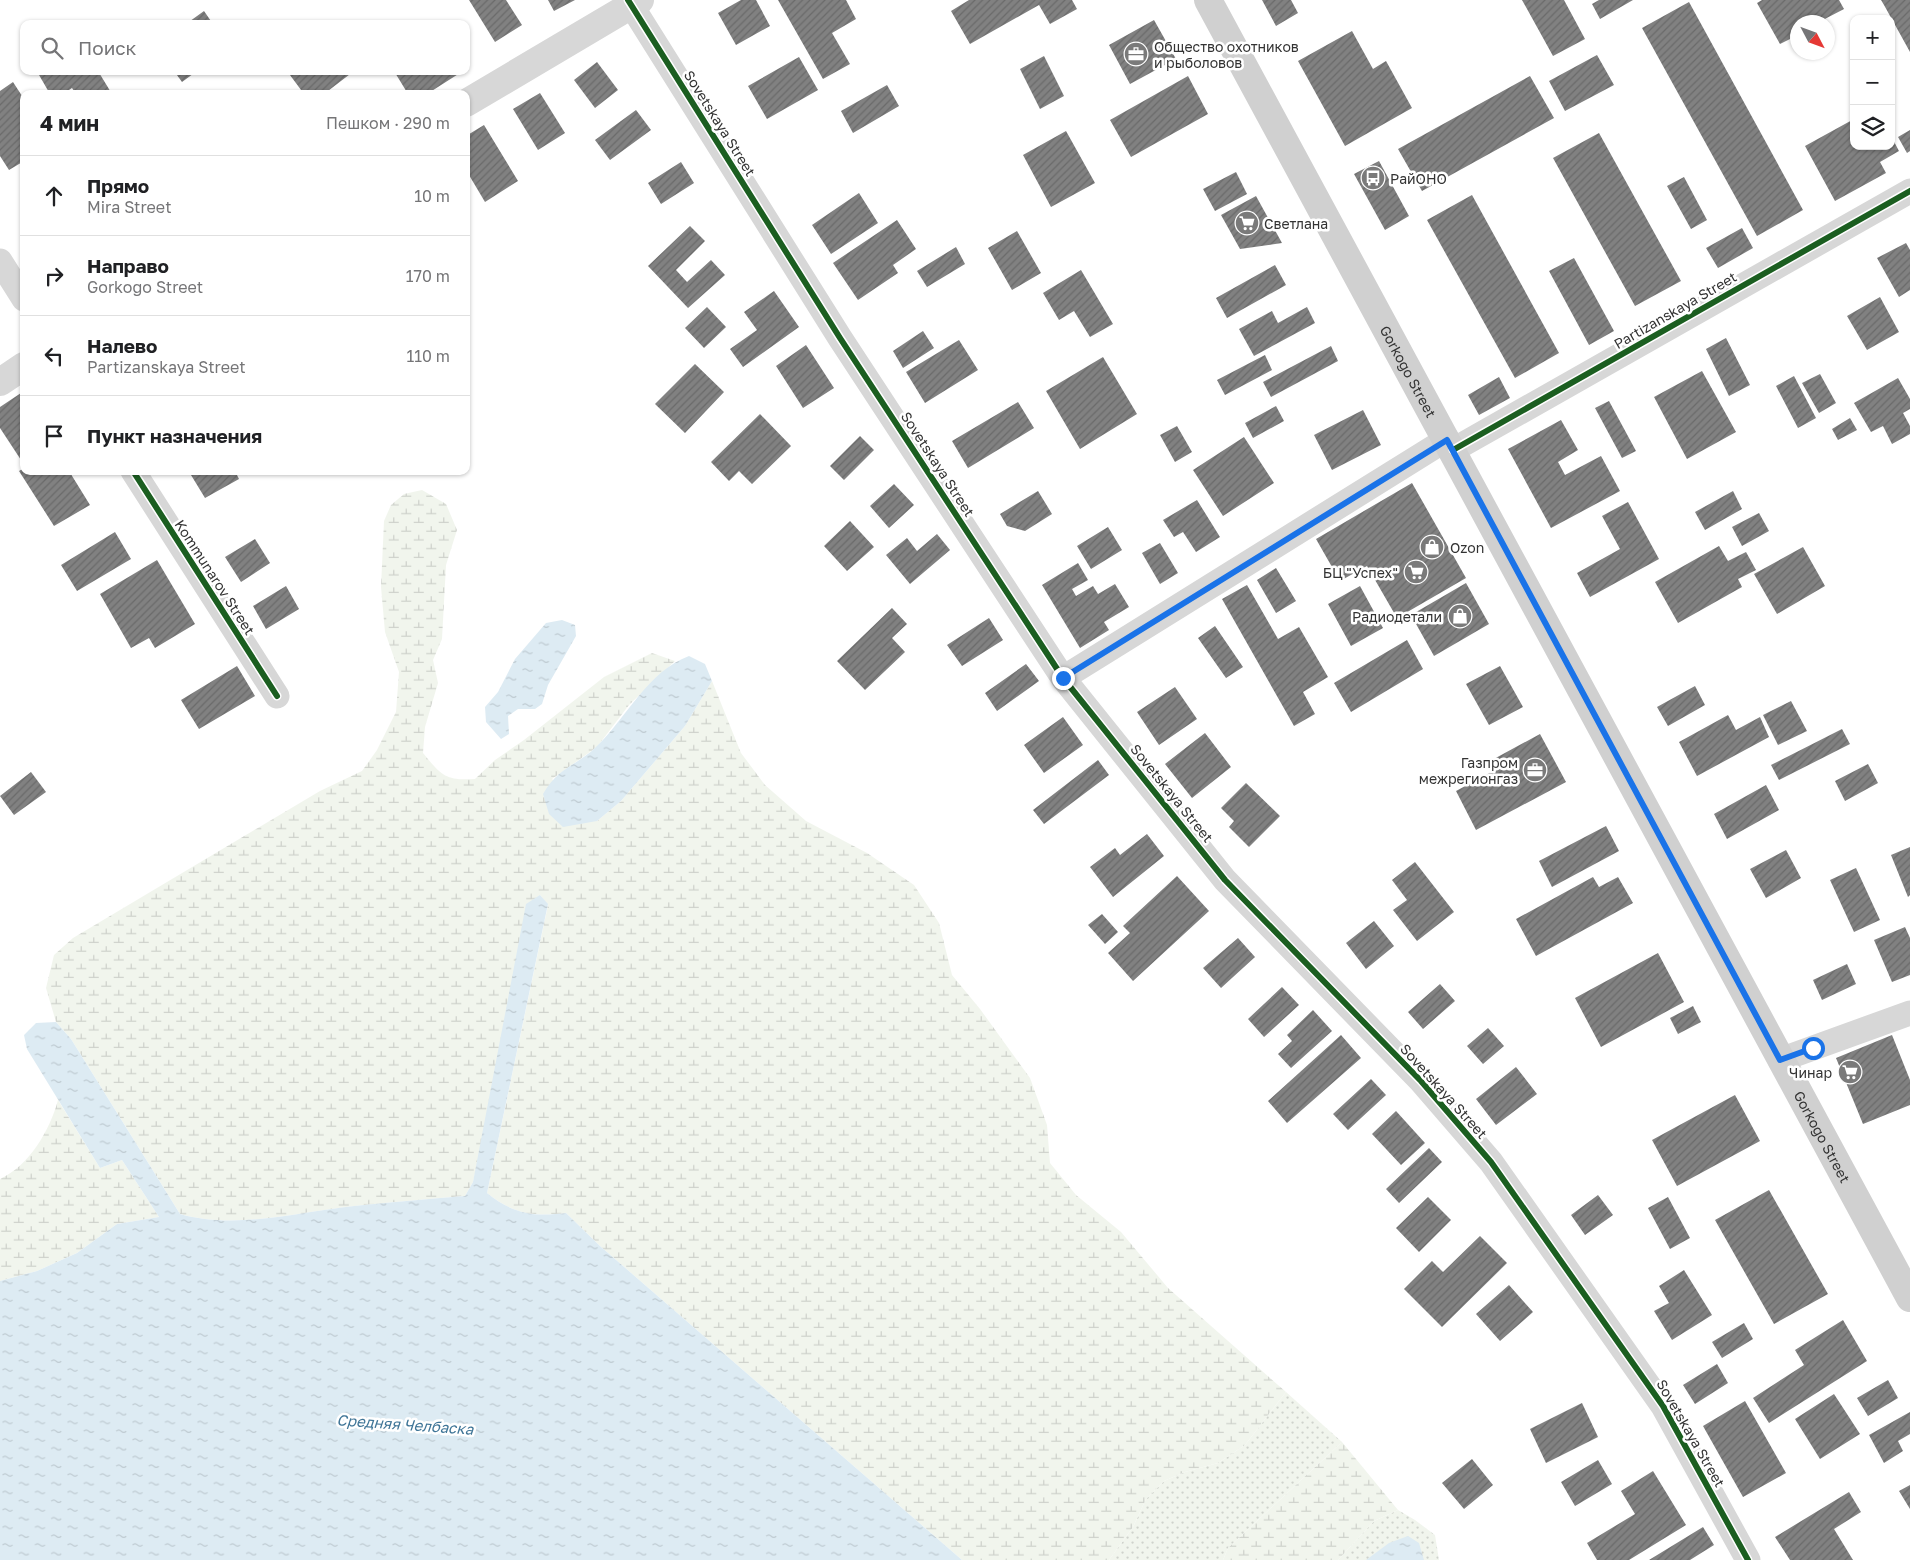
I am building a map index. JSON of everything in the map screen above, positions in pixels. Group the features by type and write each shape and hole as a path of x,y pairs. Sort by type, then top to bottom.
{"main road":[{"name":"Gorkogo Street","path":"1208,0 1910,1298"}],"street":[{"path":"470,100 633,2"},
{"name":"Sovetskaya Street","path":"633,2 840,338 1063,678 1225,880 1421,1082 1491,1162 1663,1406 1748,1560"},
{"name":"Partizanskaya Street","path":"1063,678 1450,445 1910,191"},
{"path":"0,261 20,293"},
{"path":"0,382 20,369"},
{"name":"Kommunarov Street","path":"136,475 277,696"},
{"path":"1780,1060 1910,1013"}],"green space":[{"path":"422,490 446,504 457,530 446,565 442,639 433,660 438,683 425,727 423,753 434,767 450,777 475,779 495,760 524,740 604,677 652,653 675,661 629,705 597,747 552,779 597,821 621,801 685,726 712,681 741,753 765,785 806,821 867,853 914,885 939,923 952,975 980,1009 1030,1078 1047,1125 1050,1163 1076,1195 1121,1232 1168,1288 1286,1392 1245,1445 1218,1463 1185,1472 1164,1481 1146,1499 1133,1527 1109,1560 962,1560 600,1246 566,1213 543,1215 515,1210 487,1193 548,905 540,895 473,1182 465,1196 355,1206 245,1220 201,1218 180,1214 71,1039 56,1022 46,988 54,955 73,938 320,791 362,771 377,750 396,712 399,672 385,632 381,587 384,521 391,505 404,494"},
{"path":"58,1100 100,1168 122,1160 159,1217 117,1224 77,1253 37,1271 0,1281 0,1179 20,1165 37,1146 50,1123"},
{"path":"1286,1392 1342,1442 1228,1548 1223,1560 1109,1560 1133,1527 1146,1499 1164,1481 1185,1472 1218,1463 1245,1445"},
{"path":"1342,1442 1398,1510 1374,1521 1338,1560 1223,1560 1228,1548"},
{"path":"1398,1510 1435,1535 1439,1560 1338,1560 1374,1521"}],"water":[{"path":"562,620 575,625 576,636 548,685 542,704 535,709 518,709 508,716 509,734 501,739 486,722 485,707 498,692 515,659 546,623"},
{"path":"689,656 705,664 712,681 685,726 621,801 597,821 563,827 549,814 543,794 549,785 562,772 597,746 650,683 675,663"},
{"name":"Средняя Челбаска","path":"540,895 548,904 487,1193 515,1210 544,1215 566,1213 600,1246 962,1560 0,1560 0,1281 37,1271 77,1253 117,1224 159,1217 122,1160 100,1168 27,1049 24,1035 36,1023 56,1022 71,1039 180,1214 201,1218 245,1220 354,1206 465,1196 473,1182 526,904"},
{"path":"1408,1536 1419,1543 1424,1560 1366,1560 1389,1543"}],"building":[{"path":"469,0 506,0 522,25 495,42"},
{"path":"548,0 575,0 554,11"},
{"path":"741,0 756,0 770,26 736,45 718,13"},
{"path":"778,0 846,0 856,19 832,33 850,64 823,79"},
{"path":"969,0 1072,0 1077,9 1050,24 1039,5 970,44 951,11"},
{"path":"1262,0 1291,0 1298,13 1276,26"},
{"path":"1522,0 1564,0 1585,39 1553,56"},
{"path":"1599,0 1633,0 1600,19 1592,4"},
{"path":"1762,0 1839,0 1844,9 1832,15 1790,15 1790,39 1780,44 1757,3"},
{"path":"1881,0 1910,0 1910,52 1895,25 1895,15 1890,15"},
{"path":"1689,2 1803,210 1757,236 1642,28"},
{"path":"204,11 210,20 192,20"},
{"path":"1154,20 1176,59 1130,84 1109,45"},
{"path":"1352,31 1373,69 1386,61 1412,108 1345,146 1298,61"},
{"path":"1597,55 1614,85 1565,111 1549,81"},
{"path":"1044,56 1064,96 1040,109 1020,69"},
{"path":"799,57 818,90 767,119 748,86"},
{"path":"597,62 618,90 595,108 574,80"},
{"path":"39,75 100,75 110,90 73,90 72,88 69,90 48,90"},
{"path":"177,75 192,75 182,82"},
{"path":"290,75 349,75 329,90 301,90"},
{"path":"396,75 457,75 433,90 406,90"},
{"path":"1188,76 1208,114 1131,157 1110,120"},
{"path":"1530,76 1554,118 1422,191 1398,149"},
{"path":"13,82 20,93 20,163 9,170 0,156 0,91"},
{"path":"887,85 899,106 853,133 841,111"},
{"path":"540,93 565,133 538,150 513,109"},
{"path":"636,110 651,130 610,160 595,140"},
{"path":"1850,121 1850,150 1895,150 1895,144 1899,151 1880,162 1886,173 1835,201 1805,146"},
{"path":"484,125 518,181 485,202 470,177 470,134"},
{"path":"1910,130 1910,151 1907,153 1898,137"},
{"path":"1066,131 1095,183 1051,207 1023,155"},
{"path":"1599,133 1681,281 1635,306 1553,158"},
{"path":"1379,161 1409,216 1385,230 1354,174"},
{"path":"681,162 694,183 661,204 648,183"},
{"path":"1236,172 1247,194 1215,211 1203,189"},
{"path":"1684,177 1707,220 1691,229 1667,186"},
{"path":"859,193 878,223 831,254 812,225"},
{"path":"1472,195 1559,353 1515,378 1427,220"},
{"path":"1256,196 1282,243 1240,249 1221,215"},
{"path":"897,220 916,249 893,265 898,273 858,300 833,263"},
{"path":"690,226 705,241 676,270 687,282 711,260 725,275 688,308 648,266"},
{"path":"1742,228 1753,248 1718,268 1706,248"},
{"path":"1017,231 1041,273 1012,290 988,248"},
{"path":"1906,243 1910,250 1910,290 1899,297 1877,258"},
{"path":"956,247 965,264 927,287 917,271"},
{"path":"1574,258 1614,331 1589,345 1549,271"},
{"path":"1275,265 1286,285 1227,318 1216,298"},
{"path":"1081,270 1113,324 1090,337 1074,311 1059,320 1043,293"},
{"path":"774,291 799,327 743,367 730,349 757,330 744,312"},
{"path":"1880,297 1899,332 1867,350 1847,316"},
{"path":"707,307 726,327 704,348 685,328"},
{"path":"1307,307 1315,323 1254,356 1239,329 1272,311 1278,323"},
{"path":"923,331 934,348 903,368 893,351"},
{"path":"1726,338 1750,385 1729,396 1706,349"},
{"path":"959,340 978,370 925,403 906,372"},
{"path":"806,345 834,388 803,408 776,366"},
{"path":"1331,346 1338,361 1271,397 1263,382"},
{"path":"1265,355 1272,370 1225,395 1217,380"},
{"path":"1103,357 1137,414 1080,449 1046,391"},
{"path":"695,364 724,392 685,433 655,404"},
{"path":"1702,371 1736,432 1687,459 1654,397"},
{"path":"1820,374 1836,403 1819,413 1802,383"},
{"path":"1794,376 1816,418 1798,428 1776,386"},
{"path":"1499,377 1510,398 1479,415 1468,395"},
{"path":"1898,378 1910,399 1910,409 1903,413 1910,426 1910,434 1892,444 1883,426 1871,432 1854,403"},
{"path":"20,394 20,458 0,428 0,407"},
{"path":"1609,401 1636,451 1622,458 1595,408"},
{"path":"1018,402 1034,428 968,468 952,441"},
{"path":"1276,406 1284,421 1253,438 1245,423"},
{"path":"1363,410 1381,445 1332,470 1314,435"},
{"path":"760,414 791,446 752,484 739,471 729,481 711,462"},
{"path":"1850,418 1857,430 1838,440 1832,429"},
{"path":"1561,420 1578,450 1558,462 1565,475 1601,456 1620,491 1551,528 1508,449"},
{"path":"1177,426 1192,452 1175,462 1160,435"},
{"path":"860,436 874,450 844,480 830,466"},
{"path":"1244,437 1274,483 1223,516 1193,470"},
{"path":"22,475 71,475 90,505 54,526"},
{"path":"191,475 237,475 239,479 205,498"},
{"path":"1412,483 1466,578 1397,618 1367,566 1340,581 1316,539"},
{"path":"894,484 914,505 889,528 870,506"},
{"path":"1038,491 1052,514 1025,531 1007,526 1000,514"},
{"path":"1733,491 1742,509 1705,530 1695,512"},
{"path":"1197,500 1220,537 1196,552 1183,532 1174,537 1163,520"},
{"path":"1628,502 1659,559 1590,597 1577,573 1620,549 1602,516"},
{"path":"1759,513 1769,531 1742,546 1732,527"},
{"path":"850,521 874,547 847,571 824,546"},
{"path":"1108,527 1122,550 1091,569 1077,546"},
{"path":"115,532 131,559 77,591 61,565"},
{"path":"937,534 950,550 910,584 886,555 907,538 917,551"},
{"path":"255,539 270,563 241,582 225,557"},
{"path":"1160,543 1178,573 1160,584 1142,553"},
{"path":"1719,546 1728,561 1746,552 1756,570 1738,579 1742,587 1678,623 1655,582"},
{"path":"1803,547 1825,586 1777,614 1754,574"},
{"path":"157,560 195,624 155,648 149,638 131,648 100,594"},
{"path":"1078,563 1088,580 1072,589 1076,596 1093,586 1098,594 1115,584 1129,607 1104,622 1109,630 1080,648 1042,585"},
{"path":"1276,568 1296,601 1276,613 1257,580"},
{"path":"1466,583 1489,624 1434,656 1411,615"},
{"path":"1247,585 1278,639 1299,627 1328,677 1303,692 1315,714 1294,726 1222,599"},
{"path":"286,586 299,609 266,629 253,606"},
{"path":"1360,586 1383,628 1351,646 1328,604"},
{"path":"892,608 907,624 892,638 905,652 865,690 837,661"},
{"path":"989,618 1003,640 962,666 947,645"},
{"path":"1215,626 1243,667 1226,678 1198,638"},
{"path":"1407,640 1423,669 1351,712 1334,683"},
{"path":"1026,664 1039,681 997,711 985,693"},
{"path":"237,666 255,696 199,729 181,700"},
{"path":"1500,666 1523,707 1489,725 1466,684"},
{"path":"1695,686 1705,705 1668,726 1657,707"},
{"path":"1175,687 1197,719 1159,745 1137,712"},
{"path":"1791,701 1807,731 1778,745 1763,715"},
{"path":"1728,715 1736,730 1760,717 1769,737 1697,776 1679,742"},
{"path":"1063,717 1083,745 1044,773 1024,745"},
{"path":"1842,729 1850,744 1779,780 1771,765"},
{"path":"1205,733 1231,767 1192,798 1165,764"},
{"path":"1540,734 1566,782 1476,830 1456,791 1497,769 1492,760"},
{"path":"1098,760 1109,775 1044,824 1033,810"},
{"path":"1868,764 1878,783 1845,801 1835,781"},
{"path":"31,772 46,792 14,815 0,796"},
{"path":"1246,783 1280,816 1249,847 1229,827 1234,821 1221,808"},
{"path":"1766,785 1779,810 1727,839 1714,814"},
{"path":"1606,826 1619,851 1552,887 1539,861"},
{"path":"1147,834 1164,856 1113,897 1090,867 1115,848 1120,855"},
{"path":"1910,847 1910,895 1908,897 1891,855"},
{"path":"1786,850 1801,878 1766,898 1750,869"},
{"path":"1415,862 1454,912 1417,941 1393,910 1407,900 1392,880"},
{"path":"1856,868 1880,920 1854,932 1830,880"},
{"path":"1177,876 1209,911 1133,981 1108,953 1130,933 1123,926"},
{"path":"1593,877 1599,887 1618,877 1633,903 1536,956 1516,919"},
{"path":"1102,914 1118,932 1105,944 1088,925"},
{"path":"1374,921 1394,946 1366,969 1346,943"},
{"path":"1905,927 1910,938 1910,975 1892,982 1874,940"},
{"path":"1238,938 1255,957 1221,988 1203,968"},
{"path":"1658,953 1684,1002 1601,1047 1575,998"},
{"path":"1847,964 1856,984 1822,1000 1813,980"},
{"path":"1440,984 1455,1001 1423,1029 1408,1012"},
{"path":"1282,987 1299,1005 1264,1037 1248,1019"},
{"path":"1693,1006 1701,1022 1678,1034 1670,1018"},
{"path":"1313,1010 1332,1031 1291,1068 1278,1054 1292,1041 1287,1035"},
{"path":"1488,1028 1504,1046 1483,1064 1467,1046"},
{"path":"1341,1035 1361,1058 1287,1123 1268,1101"},
{"path":"1892,1035 1910,1080 1910,1105 1863,1124 1836,1058"},
{"path":"1516,1067 1537,1094 1496,1125 1476,1099"},
{"path":"1371,1079 1386,1095 1348,1130 1333,1114"},
{"path":"1735,1095 1760,1141 1677,1186 1652,1140"},
{"path":"1396,1111 1425,1143 1401,1165 1372,1134"},
{"path":"1429,1148 1442,1162 1399,1203 1386,1189"},
{"path":"1769,1190 1828,1294 1774,1324 1715,1220"},
{"path":"1598,1195 1613,1215 1585,1235 1571,1215"},
{"path":"1428,1197 1451,1220 1419,1252 1396,1228"},
{"path":"1668,1197 1690,1238 1670,1249 1648,1208"},
{"path":"1480,1236 1507,1263 1442,1327 1404,1289 1432,1261 1443,1272"},
{"path":"1684,1270 1712,1315 1672,1340 1654,1311 1669,1303 1659,1286"},
{"path":"1509,1285 1533,1312 1500,1341 1476,1314"},
{"path":"1843,1320 1867,1361 1769,1423 1753,1398 1804,1365 1795,1350"},
{"path":"1744,1323 1753,1339 1722,1358 1712,1342"},
{"path":"1717,1364 1728,1383 1695,1404 1683,1385"},
{"path":"1888,1380 1898,1398 1868,1416 1857,1398"},
{"path":"1834,1394 1860,1434 1820,1459 1795,1419"},
{"path":"1745,1401 1786,1473 1743,1497 1703,1426"},
{"path":"1582,1403 1598,1437 1546,1463 1530,1429"},
{"path":"1910,1412 1910,1434 1898,1441 1903,1451 1884,1463 1869,1435"},
{"path":"1472,1459 1493,1485 1464,1509 1442,1483"},
{"path":"1598,1460 1612,1484 1575,1506 1561,1482"},
{"path":"1653,1471 1686,1525 1629,1560 1597,1560 1587,1543 1635,1514 1621,1491"},
{"path":"1910,1485 1910,1509 1899,1491"},
{"path":"1849,1492 1861,1512 1834,1529 1853,1560 1790,1560 1775,1537"},
{"path":"1703,1527 1714,1545 1690,1560 1649,1560"}],"cycle path":[{"path":"628,0 840,338 1063,678 1225,880 1421,1081 1491,1162 1663,1406 1748,1560"},
{"path":"1453,450 1910,191"},
{"path":"136,475 277,696"}],"place":[{"name":"Общество охотников и рыболовов","path":"1136,54"},
{"name":"РайОНО","path":"1373,178"},
{"name":"Светлана","path":"1247,223"},
{"name":"Ozon","path":"1432,547"},
{"name":"БЦ \"Успех\"","path":"1416,572"},
{"name":"Радиодетали","path":"1460,616"},
{"name":"Газпром межрегионгаз","path":"1535,770"},
{"name":"Чинар","path":"1850,1072"}],"route":[{"path":"1063,678 1447,440 1780,1060 1813,1048"}]}
